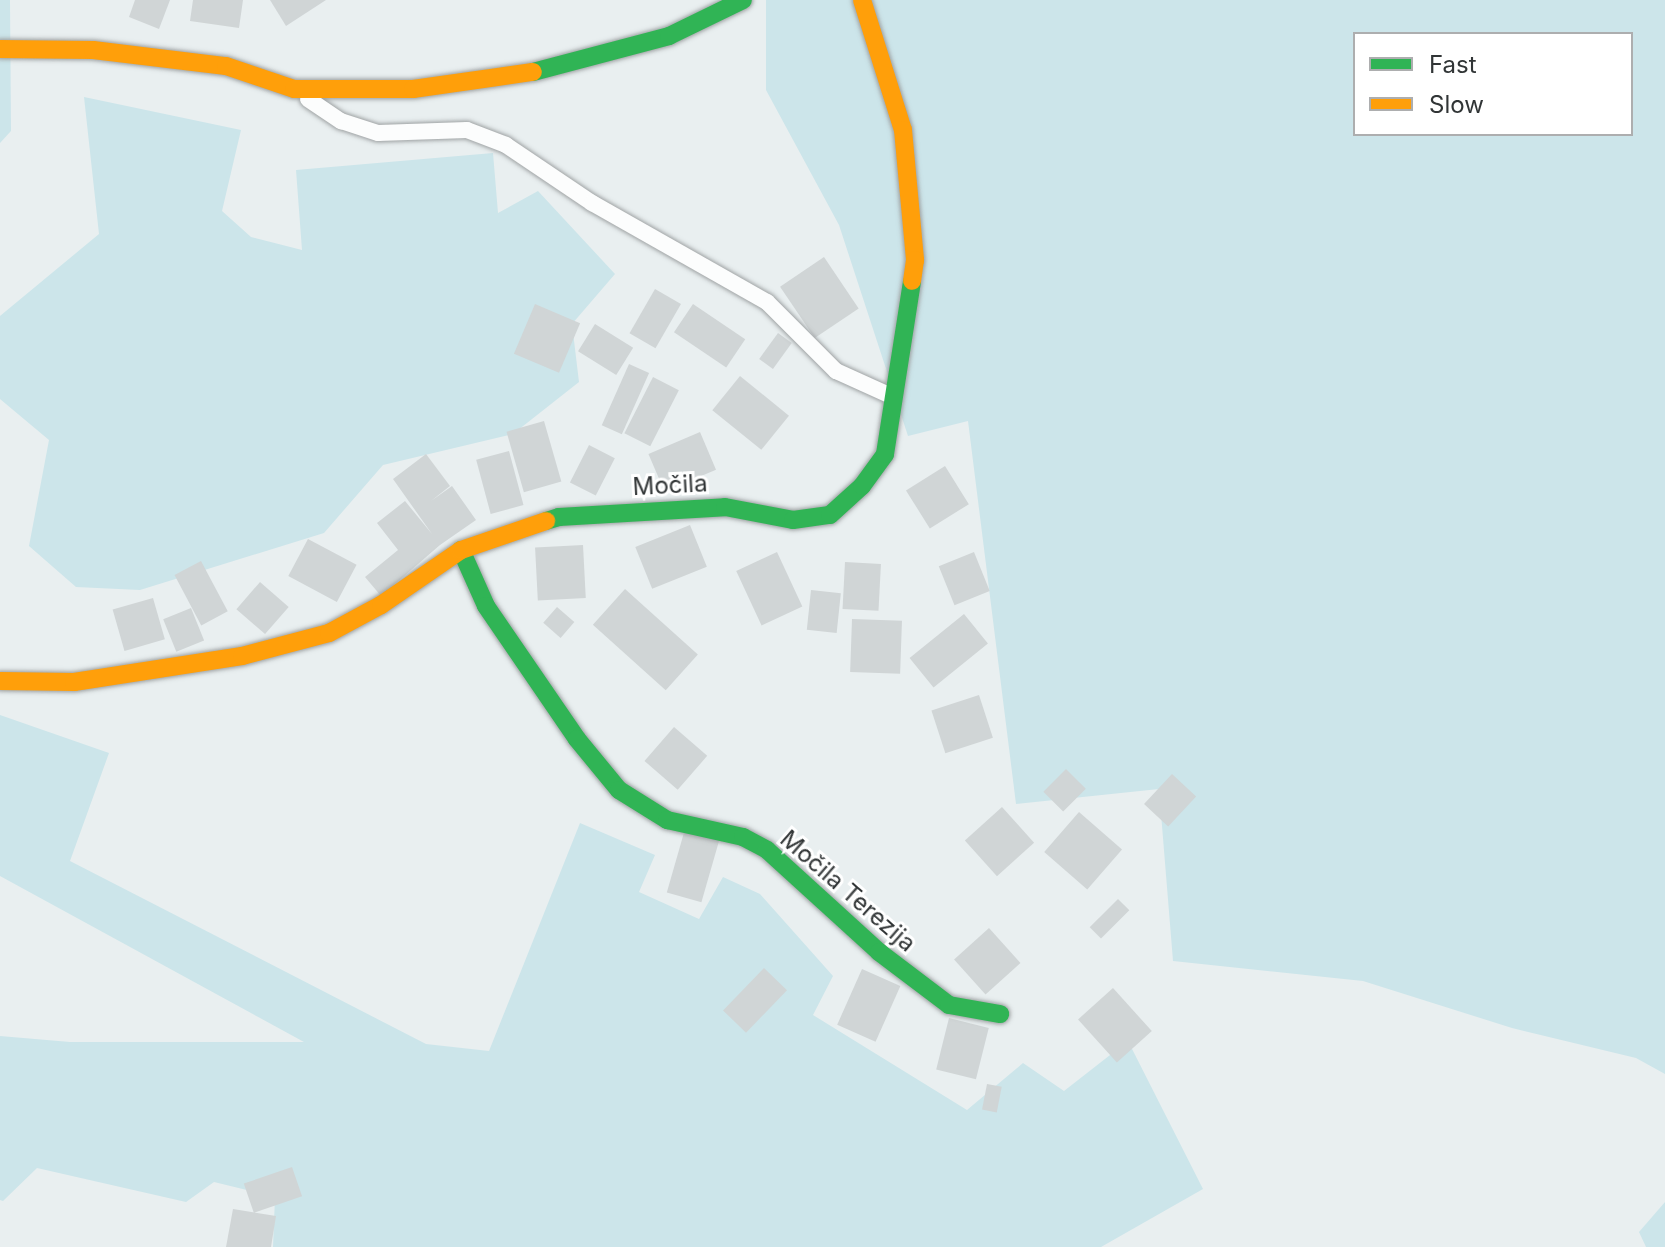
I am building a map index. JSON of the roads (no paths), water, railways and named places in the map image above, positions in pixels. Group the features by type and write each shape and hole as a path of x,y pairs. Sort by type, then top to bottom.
{"street":[{"path":"0,49 93,50 226,66 294,89 413,89 522,75 669,36 743,0"},
{"name":"Močila","path":"0,681 74,682 102,678 242,656 329,633 381,605 461,550 559,517 725,507 793,520 830,515 862,486 885,454 915,260 903,130 862,0"},
{"name":"Močila Terezija","path":"461,550 486,606 577,739 619,790 667,820 732,833 767,850 879,952 949,1005 1000,1014"}],"lane":[{"path":"294,89 341,121 378,133 467,130 506,145 592,203 767,302 836,371 893,396"}]}
